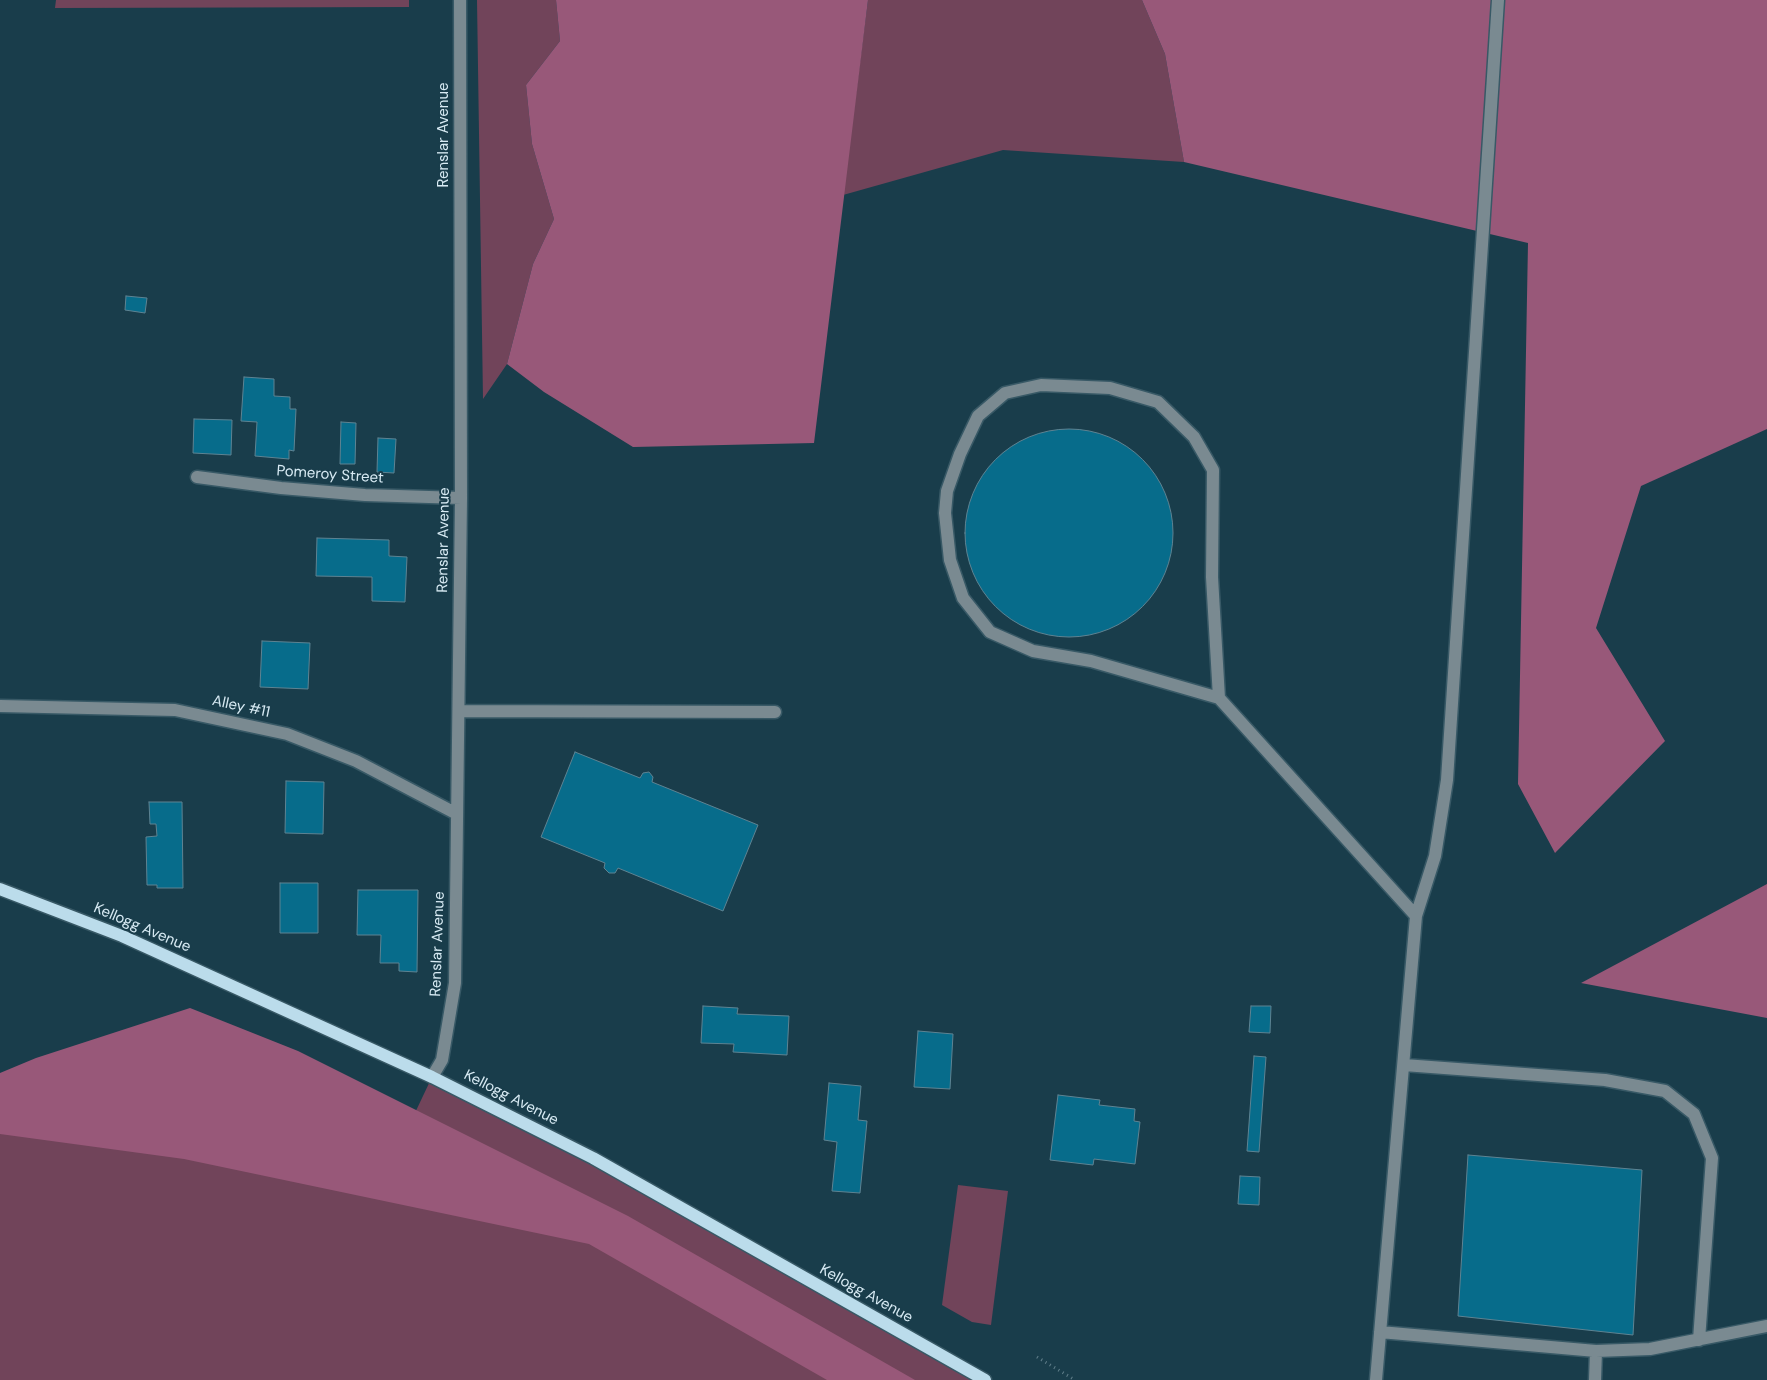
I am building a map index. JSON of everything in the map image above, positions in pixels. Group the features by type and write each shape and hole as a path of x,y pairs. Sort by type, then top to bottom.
{"main road":[{"name":"Kellogg Avenue","path":"0,889 122,936 432,1077 602,1162 985,1380"}],"street":[{"name":"Renslar Avenue","path":"432,1077 442,1060 455,983 461,498 460,0"},
{"path":"1376,1380 1416,916 1435,856 1447,780 1498,0"},
{"path":"1219,698 1212,576 1213,470 1194,437 1158,402 1110,388 1041,384 1005,394 978,416 960,454 947,491 945,513 950,560 963,598 990,632 1033,651 1092,662 1219,698 1416,916"},
{"name":"Pomeroy Street","path":"197,477 281,488 365,495 461,498"},
{"name":"Alley #11","path":"0,706 175,710 287,734 356,761 457,814"},
{"path":"459,711 775,712"},
{"path":"1404,1065 1605,1080 1665,1091 1694,1114 1712,1158 1699,1340"},
{"path":"1380,1332 1596,1351 1650,1349 1767,1326"},
{"path":"1595,1380 1596,1351"}],"path":[{"path":"1036,1357 1075,1380"}],"shaded area":[{"path":"56,0 409,0 409,7 55,8"},
{"path":"477,0 556,0 560,41 526,85 532,144 554,219 533,264 507,364 483,399"},
{"path":"556,0 868,0 814,443 633,447 544,392 507,364 533,264 554,219 532,144 526,85 560,41"},
{"path":"868,0 1142,0 1165,54 1184,162 1003,150 843,195"},
{"path":"1142,0 1767,0 1767,429 1641,486 1596,628 1665,741 1555,853 1518,784 1528,243 1184,162 1165,54"},
{"path":"1767,884 1767,1018 1581,983"},
{"path":"190,1008 298,1051 628,1216 915,1380 827,1380 589,1244 184,1159 0,1134 0,1073 36,1058"},
{"path":"432,1077 985,1380 0,1380 0,1106 395,1155"},
{"path":"958,1185 1008,1191 991,1325 972,1322 942,1305"}],"building":[{"path":"126,296 147,298 145,313 125,310"},
{"path":"244,377 274,379 274,396 290,397 290,409 296,409 294,451 289,450 289,459 255,456 257,422 241,421"},
{"path":"194,419 232,420 231,455 193,453"},
{"path":"341,422 356,423 355,464 340,464"},
{"path":"1059,429 1079,429 1099,433 1118,441 1143,459 1156,475 1165,493 1173,523 1169,563 1165,573 1156,591 1143,607 1127,620 1099,633 1079,637 1059,637 1039,633 1020,625 995,607 982,591 969,563 965,543 965,523 969,503 977,484 995,459 1011,446 1039,433"},
{"path":"378,438 396,439 394,473 377,472"},
{"path":"317,538 389,540 389,556 407,557 405,602 372,601 372,577 316,576"},
{"path":"262,641 310,643 308,689 260,687"},
{"path":"575,752 640,778 643,773 649,772 653,777 652,782 758,825 723,911 618,868 615,873 609,873 604,868 605,863 541,837"},
{"path":"286,781 324,782 323,834 285,833"},
{"path":"149,802 182,802 183,888 157,888 157,885 147,885 146,837 157,836 156,824 150,824"},
{"path":"280,883 318,883 318,933 280,933"},
{"path":"358,890 418,890 417,972 399,971 399,963 380,963 381,935 357,935"},
{"path":"703,1006 738,1008 737,1014 789,1016 787,1055 733,1052 734,1044 701,1043"},
{"path":"1251,1006 1271,1006 1270,1033 1249,1032"},
{"path":"918,1031 953,1034 950,1089 914,1087"},
{"path":"1254,1056 1266,1057 1259,1152 1247,1151"},
{"path":"829,1083 861,1086 858,1120 867,1121 860,1193 832,1191 837,1142 824,1140"},
{"path":"1058,1095 1100,1100 1099,1105 1135,1109 1134,1121 1140,1122 1135,1164 1094,1159 1093,1165 1050,1160"},
{"path":"1468,1155 1642,1170 1633,1335 1458,1316"},
{"path":"1240,1176 1260,1177 1259,1205 1238,1204"}]}
